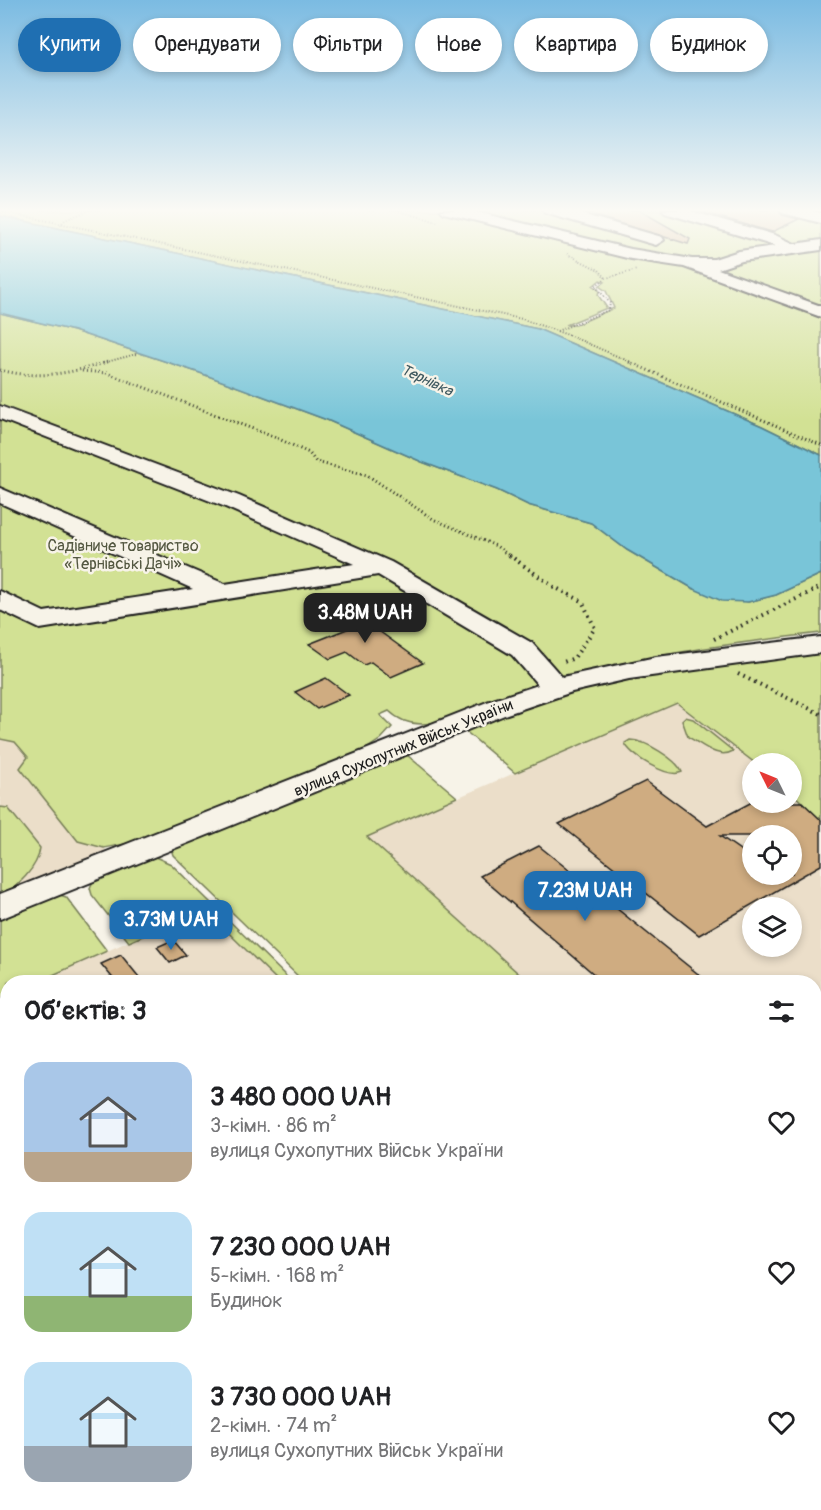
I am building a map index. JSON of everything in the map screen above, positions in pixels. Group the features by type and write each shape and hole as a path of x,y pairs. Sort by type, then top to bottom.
{"street":[{"path":"735,280 821,312"},
{"path":"0,412 231,501 382,567 522,649 549,680"},
{"path":"0,495 222,592"},
{"path":"0,599 40,621 382,567"},
{"name":"вулиця Сухопутних Військ України","path":"0,908 497,708 549,680 602,676 709,650 821,645"}],"path":[{"path":"337,280 522,319 556,331 821,445"},
{"path":"556,331 609,310 610,303 601,290 595,286 603,280"},
{"path":"0,370 28,378 82,371 136,354"},
{"path":"82,371 107,373 279,439 309,453 316,462 350,469 368,476 423,514 496,546 554,587 582,601 590,613 595,628 574,658 549,680"},
{"path":"709,650 821,587"},
{"path":"709,650 821,714"}],"shaded area":[{"path":"677,703 742,753 742,813 802,813 802,802 821,820 821,975 520,975 366,837"},
{"path":"0,724 109,854 0,897"},
{"path":"204,908 272,975 53,975"}],"green space":[{"path":"307,280 599,280 593,286 599,290 598,295 607,308 566,325 576,325 614,308 606,291 599,286 605,282 601,280 821,280 821,455 762,426 538,329"},
{"name":"Садівниче товариство «Тернівські Дачі»","path":"0,313 74,331 200,373 327,420 528,505 591,523 627,550 692,588 748,602 776,595 821,574 821,633 716,646 574,674 520,691 439,722 413,723 389,711 380,715 392,727 381,739 360,753 146,840 104,848 78,841 20,768 28,757 15,742 0,739"},
{"path":"821,651 821,820 802,802 802,753 742,753 677,703 515,773 463,729 606,680"},
{"path":"685,717 693,719 733,751 722,754 688,737 682,720"},
{"path":"630,740 644,743 659,751 682,772 668,772 650,765 628,748 625,743"},
{"path":"407,755 457,797 367,837 520,975 297,975 173,855 172,852 176,847"},
{"path":"0,807 8,808 40,848 31,870 0,897"},
{"path":"153,856 171,864 285,975 272,975 204,909 129,942 92,895 90,888 93,881"},
{"path":"57,894 66,897 107,951 53,975 0,975 0,916"}],"water":[{"name":"Тернівка","path":"0,280 307,280 538,329 762,426 821,455 821,574 776,595 748,602 722,601 692,588 627,550 591,523 528,505 327,420 200,373 74,331 0,313"}],"building":[{"path":"343,605 423,663 391,677 371,662 364,665 347,652 330,659 309,644 347,629 324,612"},
{"path":"326,678 349,695 317,709 295,692"},
{"path":"646,781 707,826 742,807 742,813 802,813 802,802 821,820 821,865 802,876 802,825 742,825 742,836 720,836 742,851 742,885 786,885 765,897 742,897 742,910 699,935 559,824"},
{"path":"539,846 699,975 595,975 480,876"},
{"path":"173,940 186,955 170,963 157,947"},
{"path":"121,955 137,975 110,975 101,964"}]}
